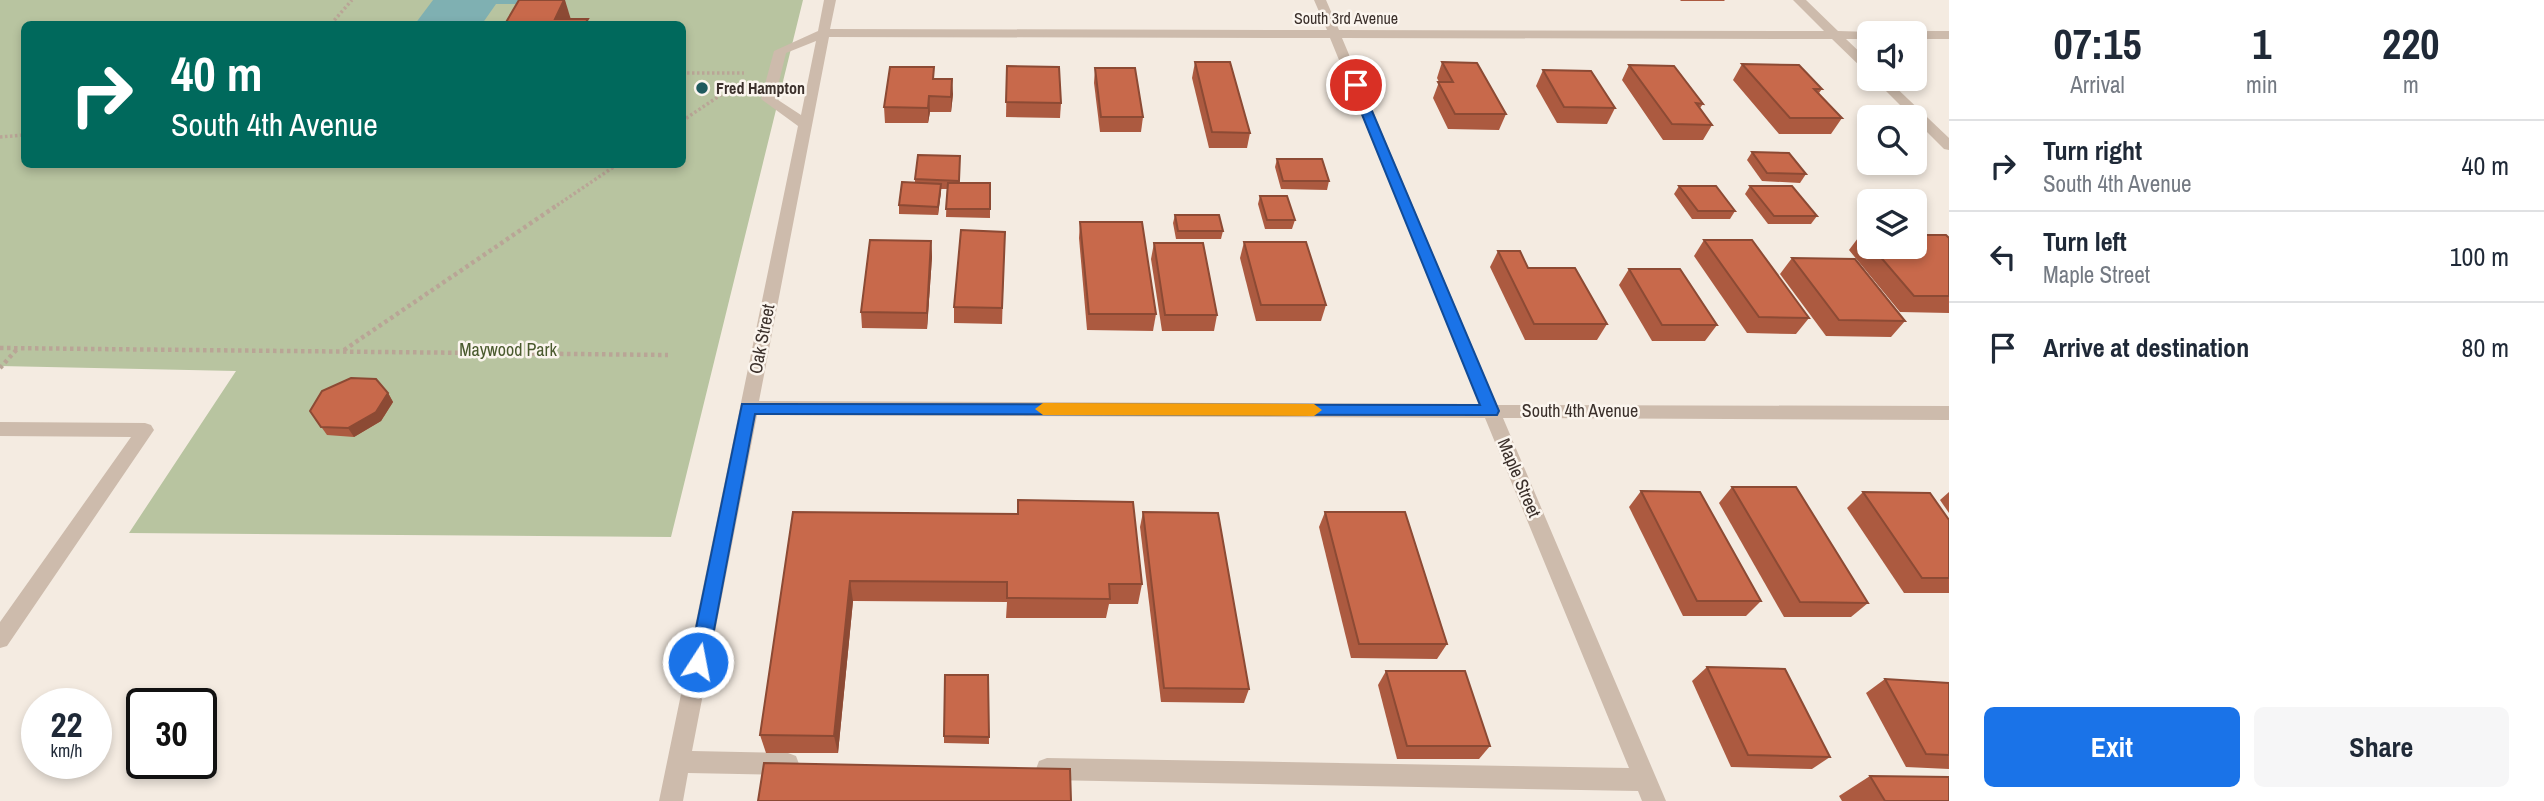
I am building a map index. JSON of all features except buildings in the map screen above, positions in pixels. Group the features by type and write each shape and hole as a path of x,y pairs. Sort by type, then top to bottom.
{"street":[{"name":"Oak Street","path":"671,801 830,0"},
{"name":"Maple Street","path":"1320,0 1650,790"},
{"path":"1799,0 1857,56"},
{"name":"South 3rd Avenue","path":"824,33 1857,35"},
{"path":"806,124 768,99 780,51 824,33"},
{"path":"1927,35 1949,35"},
{"path":"1893,91 1948,144"},
{"name":"South 4th Avenue","path":"748,408 1949,413"},
{"path":"0,429 145,430 0,639"},
{"path":"679,762 812,765"},
{"path":"1020,768 1650,790"}],"path":[{"path":"334,21 352,0"},
{"path":"686,73 747,76 686,118"},
{"path":"0,137 21,135"},
{"path":"342,351 612,168"},
{"path":"0,348 668,355"},
{"path":"0,368 18,348"}],"green space":[{"name":"Maywood Park","path":"0,0 803,0 671,537 129,533 236,371 0,366"}],"water":[{"path":"433,0 546,0 544,4 496,4 484,21 417,21"}],"slow traffic":[{"path":"1043,409 1314,410"}],"place":[{"name":"Fred Hampton","path":"702,88"}],"route":[{"path":"698,662 748,408 1491,411 1356,85"}]}
